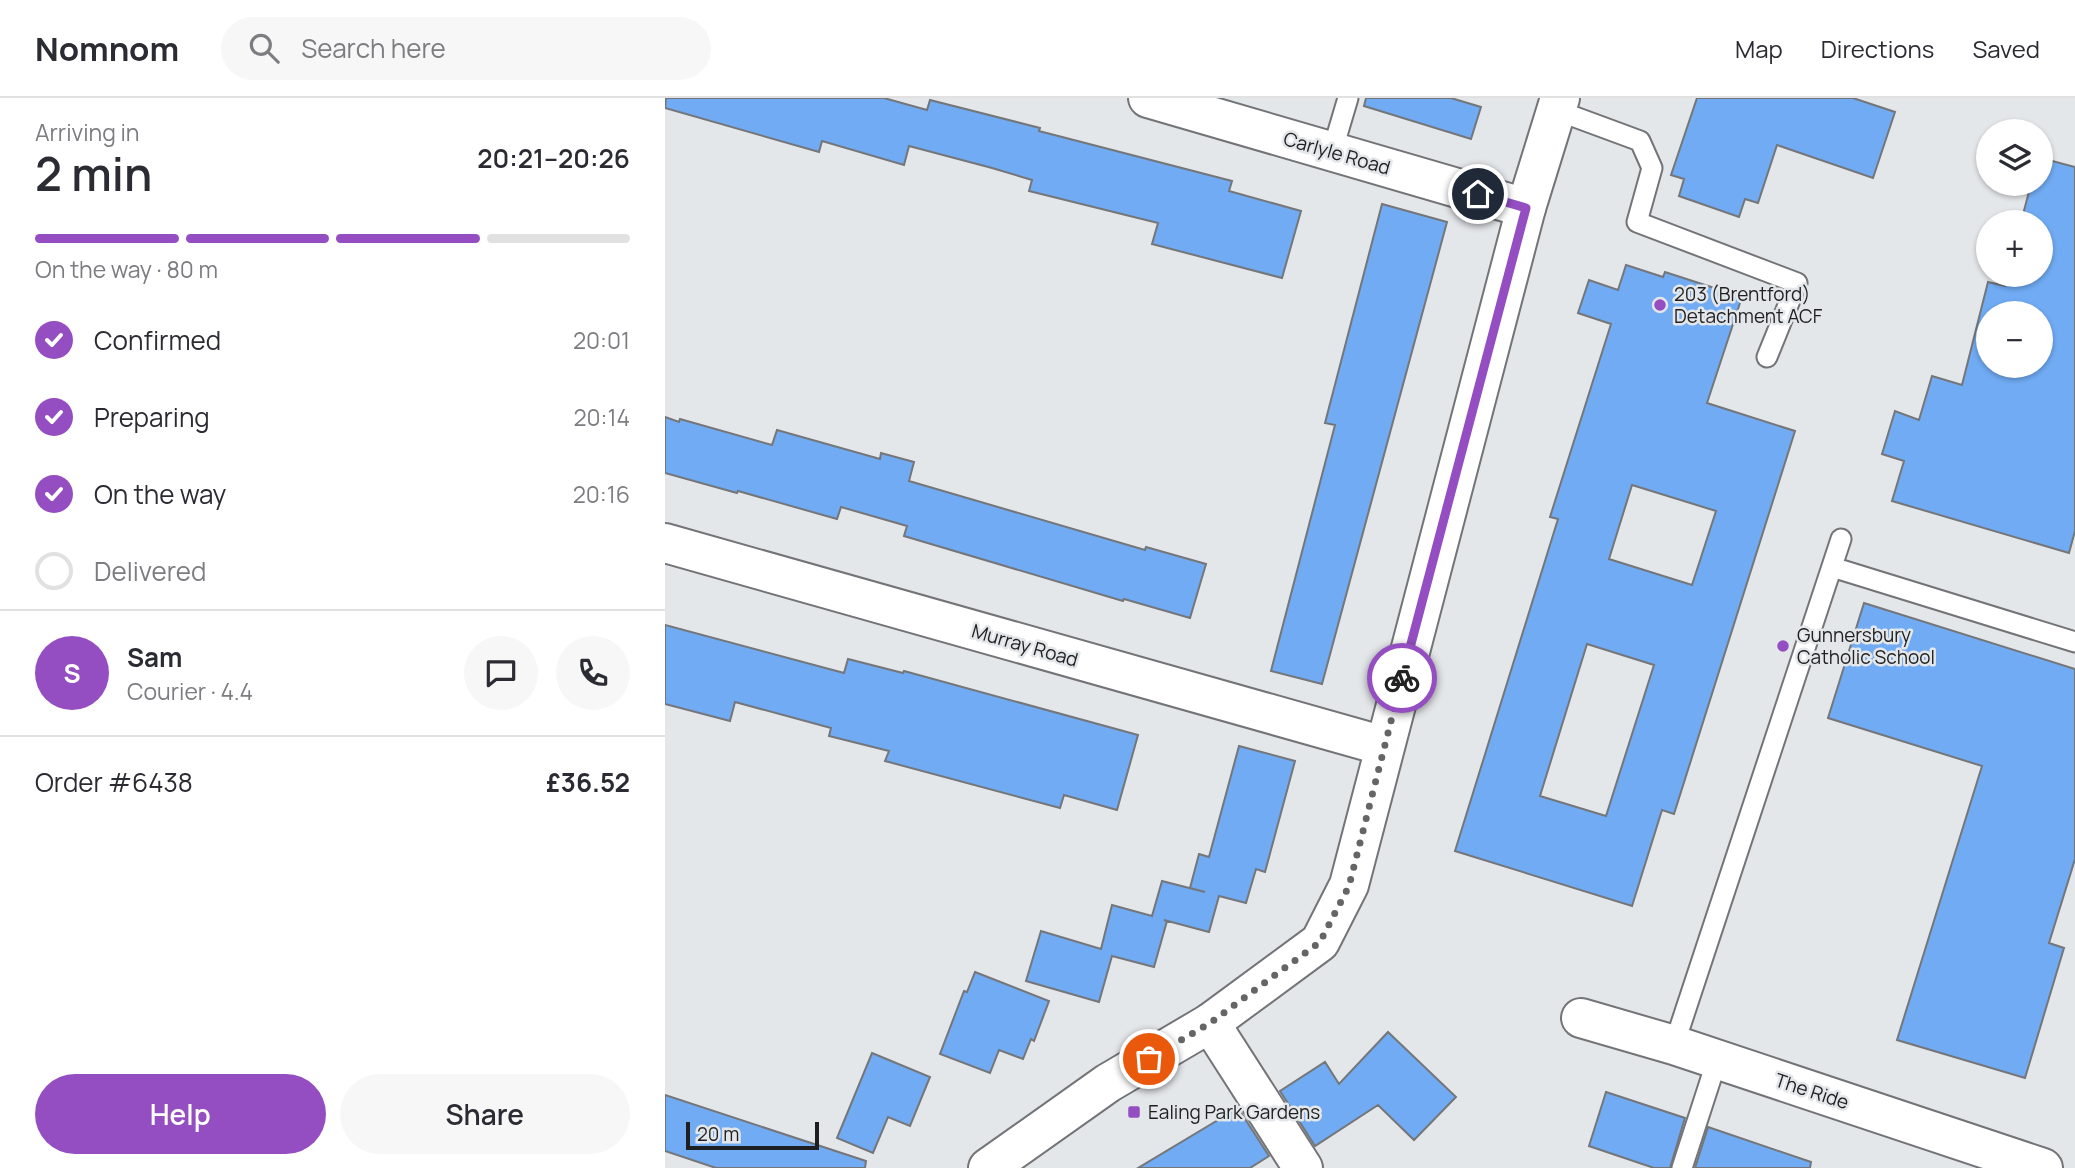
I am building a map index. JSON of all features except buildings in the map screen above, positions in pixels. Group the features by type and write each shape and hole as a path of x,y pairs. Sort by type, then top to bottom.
{"street":[{"name":"Carlyle Road","path":"1148,98 1214,107 1332,152 1526,208"},
{"path":"988,1168 1108,1083 1210,1023 1320,942 1349,886 1526,208 1558,104"},
{"name":"Murray Road","path":"665,543 1384,746"},
{"name":"The Ride","path":"1581,1018 1674,1045 2043,1168"},
{"path":"1210,1023 1303,1168"}],"lane":[{"path":"1332,152 1348,98"},
{"path":"1558,104 1640,141 1652,168 1637,222 1797,283 1767,356"},
{"path":"1674,1045 1841,539"},
{"path":"1832,567 2075,642"},
{"path":"1682,1168 1717,1060"}],"way so far":[{"path":"1149,1059 1210,1023 1320,942 1349,886 1402,678"}],"place":[{"name":"203 (Brentford) Detachment ACF","path":"1660,305"},
{"name":"Gunnersbury Catholic School","path":"1783,646"},
{"name":"Ealing Park Gardens","path":"1134,1112"}],"route":[{"path":"1402,678 1526,208 1478,194"}]}
